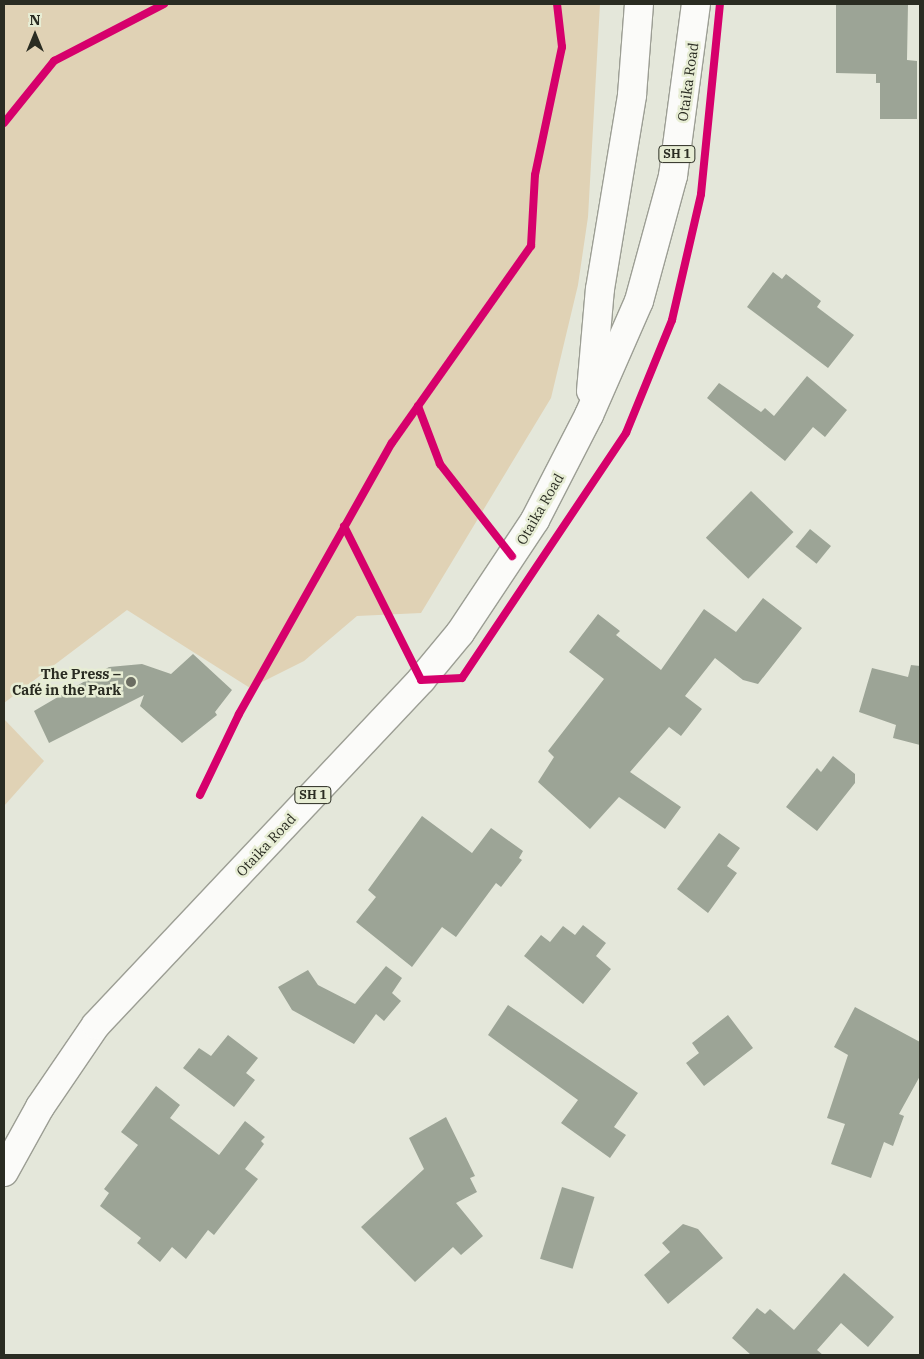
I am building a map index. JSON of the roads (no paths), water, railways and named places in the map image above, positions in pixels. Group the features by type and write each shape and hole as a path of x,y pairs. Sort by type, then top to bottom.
{"highway":[{"name":"Otaika Road","path":"589,415 600,290 632,95 639,4"},
{"name":"Otaika Road","path":"4,1172 40,1107 96,1025 421,680 460,633 535,520 589,415 639,301 656,248 684,117 696,4"}],"place":[{"name":"The Press – Café in the Park","path":"131,682"}]}
